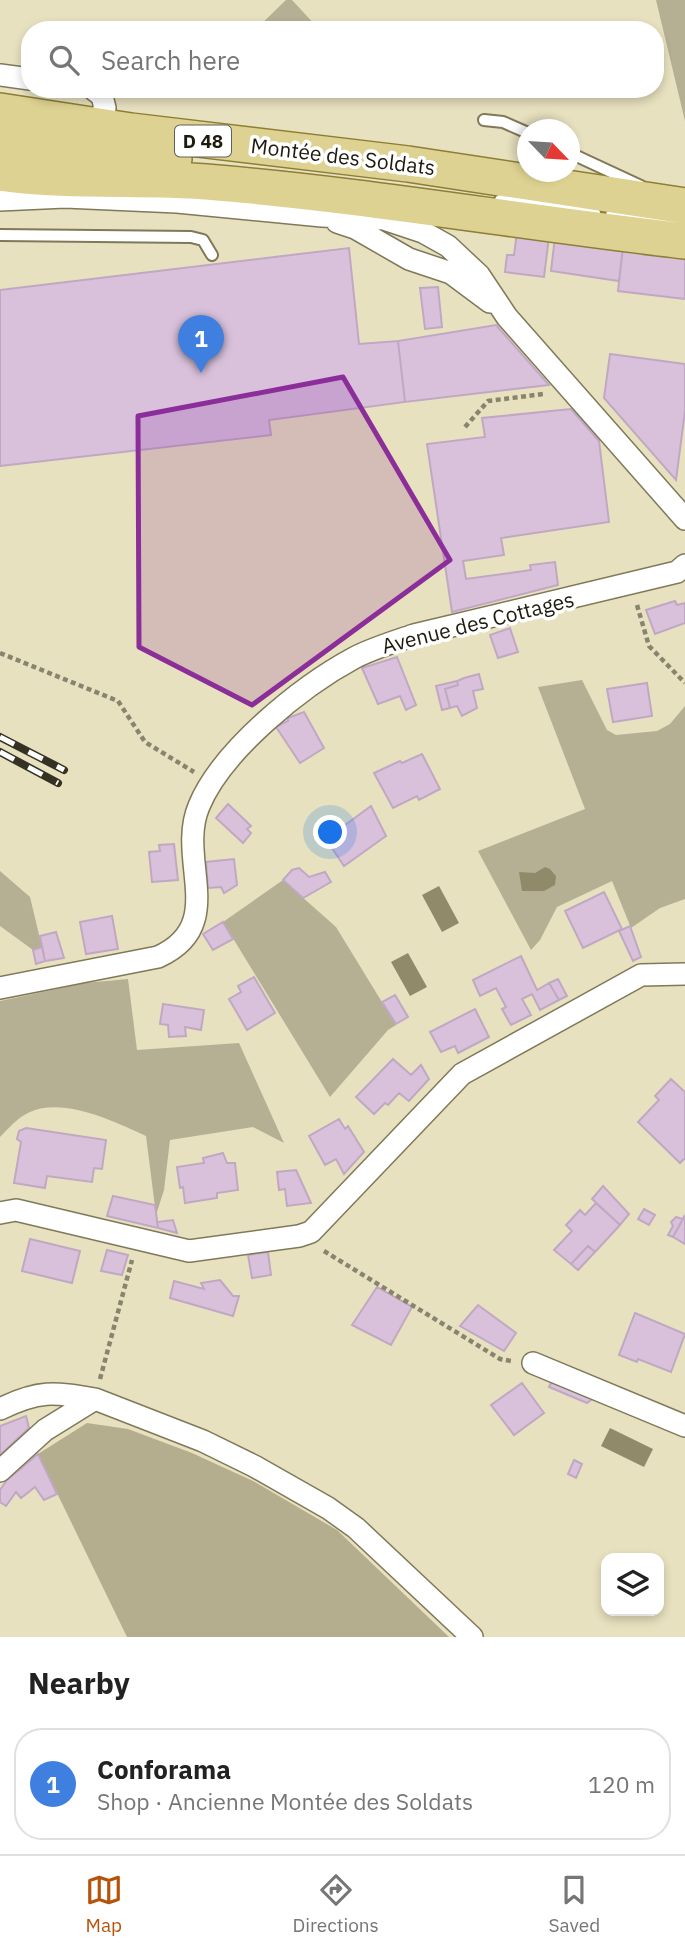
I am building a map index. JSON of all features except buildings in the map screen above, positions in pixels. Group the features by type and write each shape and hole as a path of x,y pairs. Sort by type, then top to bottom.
{"main road":[{"name":"Montée des Soldats","path":"0,111 220,143 408,164 487,187 684,211"},
{"path":"0,143 18,170"},
{"path":"18,170 205,162 408,164"},
{"path":"205,162 359,197"},
{"path":"18,170 204,182 359,197"},
{"name":"Montée des Soldats","path":"359,197 432,202 593,230 685,241"}],"street":[{"path":"0,75 21,78"},
{"path":"95,126 105,108 102,98"},
{"path":"0,200 65,197 177,202 384,219 423,232 448,246 479,275 507,317 685,519"},
{"path":"322,216 355,228 405,257 451,273 507,317"},
{"name":"Avenue des Cottages","path":"0,988 158,957 174,950 190,935 197,914 193,832 197,808 211,782 235,752 267,721 317,681 354,658 414,635 677,572 685,565"},
{"path":"0,1213 16,1210 196,1251 311,1232 462,1074 641,975 685,974"},
{"path":"533,1363 685,1426"},
{"path":"0,1409 25,1397 58,1393 94,1399 203,1441 328,1508 356,1528 472,1637"},
{"path":"0,1471 45,1430 94,1399"}],"lane":[{"path":"484,120 503,122 517,128"},
{"path":"580,159 684,211"},
{"path":"487,187 558,206 684,211"},
{"path":"487,187 558,206"},
{"path":"0,234 191,237 203,240 212,255"}],"path":[{"path":"465,428 488,401 553,392"},
{"path":"632,583 649,646 685,683"},
{"path":"0,653 118,701 145,742 211,782"},
{"path":"299,1236 499,1359 533,1363"},
{"path":"94,1399 138,1238"}],"highlighted area":[{"path":"343,377 450,560 252,705 139,647 138,416"}],"shaded area":[{"path":"286,0 292,0 312,21 264,21"},
{"path":"656,0 685,0 685,121 664,33 664,21 661,21"},
{"path":"582,680 607,730 616,735 657,731 670,724 685,706 685,899 660,908 631,928 612,881 557,907 540,940 531,950 478,851 585,809 538,687"},
{"path":"545,867 556,876 555,885 544,891 522,891 519,872 535,873"},
{"path":"0,871 30,897 42,947 33,950 0,926"},
{"path":"283,880 336,927 396,1025 388,1030 330,1097 223,922"},
{"path":"439,886 459,923 442,932 422,895"},
{"path":"408,953 427,987 410,996 391,962"},
{"path":"128,979 137,1050 239,1043 284,1143 253,1127 170,1140 164,1190 156,1215 146,1136 90,1113 59,1107 44,1108 26,1114 0,1137 0,1001 85,983"},
{"path":"87,1423 128,1429 192,1453 253,1481 337,1530 449,1637 127,1637 38,1454"},
{"path":"610,1428 653,1449 644,1467 601,1446"}],"railway":[{"path":"0,737 64,770"},
{"path":"0,752 58,783"}],"place":[{"name":"Conforama","path":"201,373"}]}
